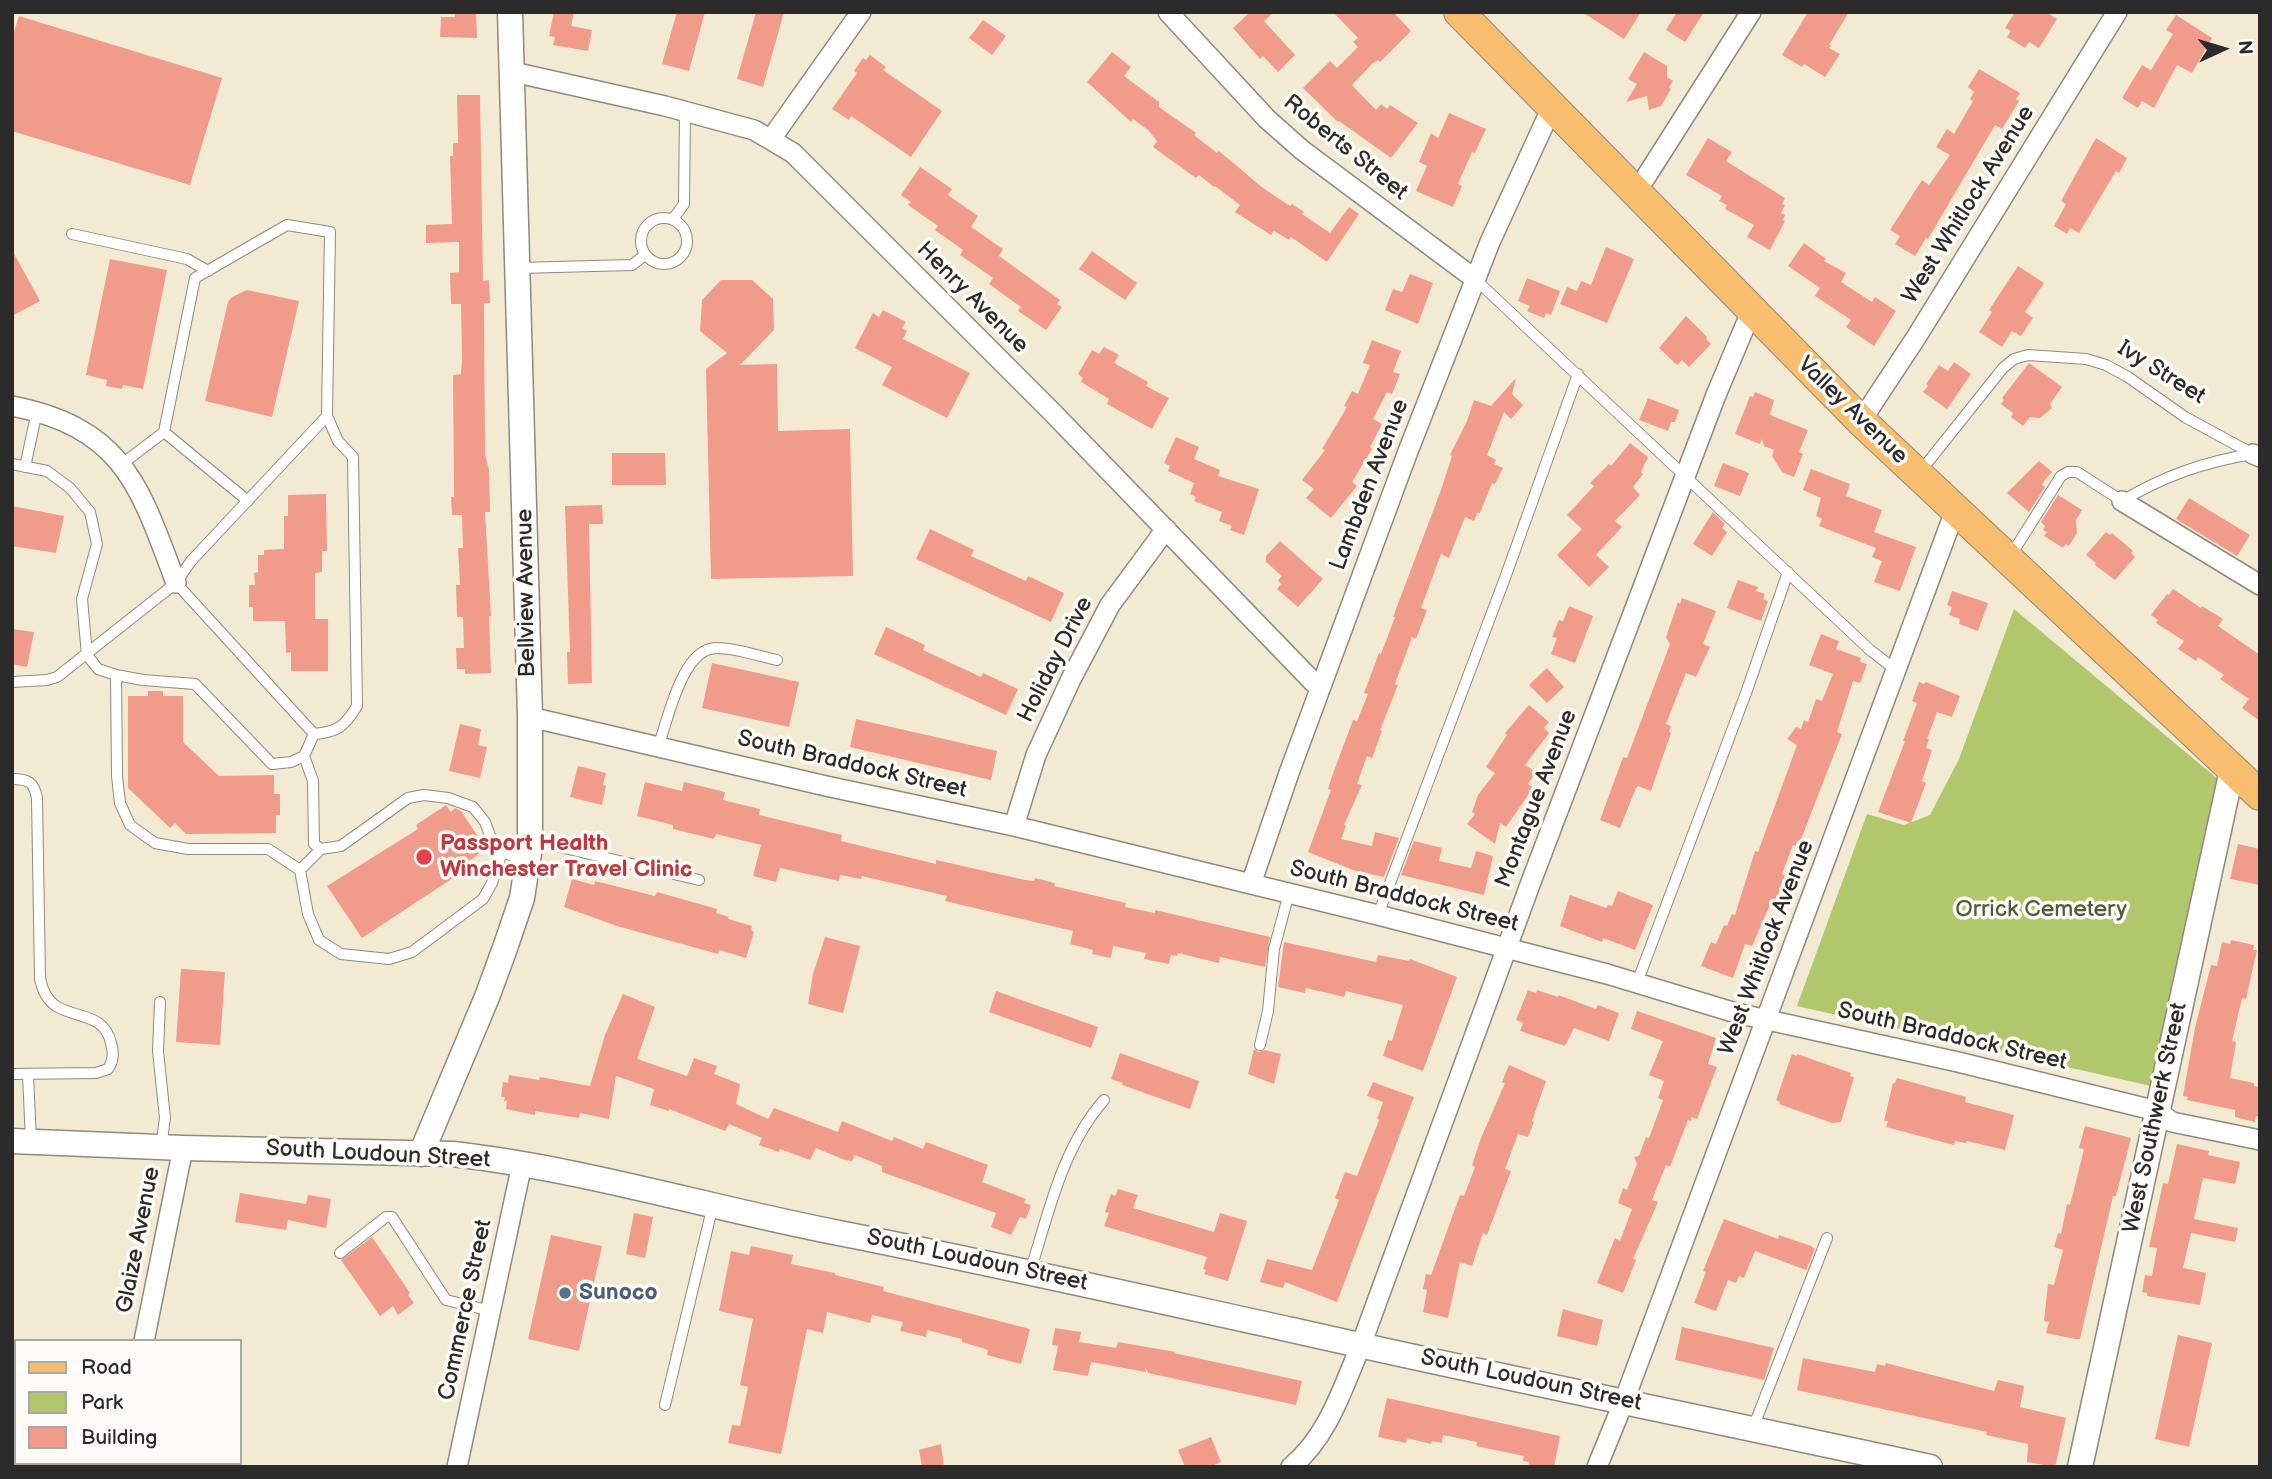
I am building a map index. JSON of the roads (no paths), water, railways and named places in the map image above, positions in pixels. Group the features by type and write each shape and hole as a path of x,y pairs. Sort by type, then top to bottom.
{"main road":[{"name":"Valley Avenue","path":"1459,12 1551,109 1861,421 2260,795"}],"street":[{"name":"Bellview Avenue","path":"421,1154 506,948 522,898 529,851 530,716 510,12"},
{"path":"771,138 861,12"},
{"name":"Roberts Street","path":"1168,12 1267,119 1302,150 1475,279"},
{"path":"1635,194 1751,12"},
{"name":"West Whitlock Avenue","path":"1861,421 1917,336 2117,12"},
{"name":"Henry Avenue","path":"513,72 685,112 754,130 771,138 806,165 1166,529 1320,689"},
{"name":"Lambden Avenue","path":"1251,884 1407,454 1504,208 1551,109"},
{"name":"Montague Avenue","path":"1291,1467 1314,1443 1329,1419 1361,1345 1507,948 1685,477 1751,312"},
{"path":"12,406 65,421 93,436 122,464 148,506 176,583"},
{"path":"2122,501 2260,585"},
{"name":"West Whitlock Avenue","path":"1597,1467 1767,1020 1955,510"},
{"name":"Holiday Drive","path":"1014,826 1036,755 1071,679 1110,605 1166,529"},
{"name":"South Braddock Street","path":"530,716 1014,826 1289,893 1507,948 1736,1013 1958,1062 2157,1111 2172,1122 2260,1140"},
{"name":"West Southwerk Street","path":"2080,1467 2232,769"},
{"name":"South Loudoun Street","path":"22,1141 172,1148 421,1154 464,1156 522,1164 1930,1467"},
{"name":"Glaize Avenue","path":"144,1339 172,1148"},
{"name":"Commerce Street","path":"457,1467 522,1164"}],"lane":[{"path":"673,219 684,204 685,112"},
{"path":"661,217 673,219 683,226 687,237 686,249 679,259 667,264 655,263 645,255 640,244 642,232 649,222 661,217"},
{"path":"122,464 164,432 195,278 287,225 330,232 327,416 338,441 353,457 357,706 346,725 314,734"},
{"path":"72,234 187,259 208,271"},
{"path":"518,268 632,265 645,255"},
{"path":"1475,279 1870,650 1896,670"},
{"name":"Ivy Street","path":"1918,475 2003,368 2014,359 2028,355 2086,359 2106,365 2185,417 2256,455"},
{"path":"1378,915 1505,578 1578,374"},
{"path":"25,467 37,411"},
{"path":"12,682 50,680 67,671 176,583 191,561 327,416"},
{"path":"164,432 247,501"},
{"path":"2007,560 2061,476 2068,472 2077,472 2122,501 2174,474 2213,460 2256,455"},
{"path":"12,464 47,471 70,488 90,512 97,544 82,599 86,655 98,669 142,680 195,684 272,764 291,762 304,756 314,734"},
{"path":"1637,983 1746,693 1788,572"},
{"path":"176,583 314,734"},
{"path":"658,747 686,668 699,652 715,647 777,660"},
{"path":"116,675 117,775 120,803 130,825 155,843 188,849 268,849 300,870 308,915 319,940 341,954 389,959 412,952 483,899 492,883 502,852"},
{"path":"304,756 313,781 314,844 321,849"},
{"path":"12,779 29,781 34,785 37,798 42,989 57,1007 89,1016 101,1023 108,1033 112,1048 111,1064 102,1072 12,1074"},
{"path":"300,870 321,849 341,846 408,798 424,795 448,798 472,807 485,822 492,842 502,852 529,851 699,880"},
{"path":"1260,1045 1268,1011 1274,949 1289,893"},
{"path":"160,1002 158,1051 164,1118 172,1148"},
{"path":"22,1141 28,1075"},
{"path":"1030,1272 1067,1158 1080,1132 1104,1100"},
{"path":"665,1405 713,1204"},
{"path":"340,1253 386,1217 392,1217 446,1300 491,1311"},
{"path":"1753,1429 1827,1238"}],"place":[{"name":"Passport Health Winchester Travel Clinic","path":"424,857"},
{"name":"Sunoco","path":"565,1293"}],"park label":[{"name":"Orrick Cemetery","path":"2041,910"}]}
